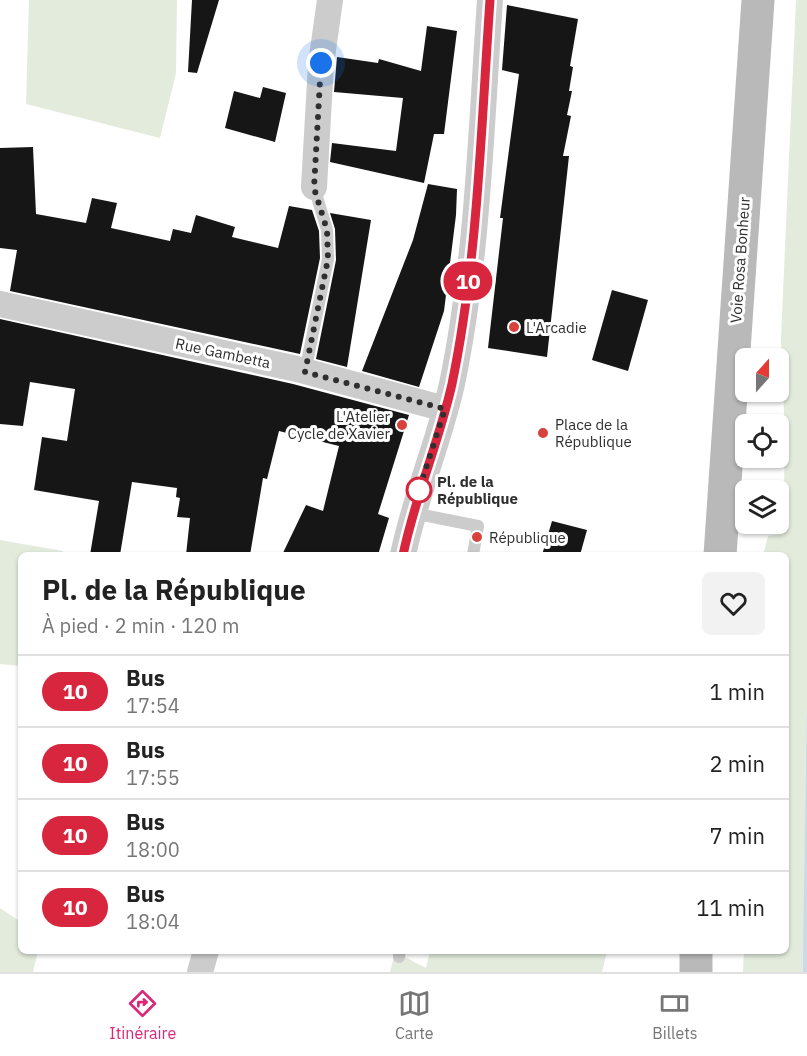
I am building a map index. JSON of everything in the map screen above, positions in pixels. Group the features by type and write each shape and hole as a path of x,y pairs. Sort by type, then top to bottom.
{"street":[{"path":"314,188 321,63 330,0"},
{"path":"405,552 413,513 445,409 467,298 490,0"},
{"name":"Voie Rosa Bonheur","path":"720,552 758,0"},
{"name":"Rue Gambetta","path":"0,304 305,372 445,409"},
{"path":"200,972 205,954"},
{"path":"696,954 696,972"}],"lane":[{"path":"305,372 328,259 327,230 314,188"},
{"path":"413,513 478,526 474,552"}],"shaded area":[{"path":"29,0 177,0 176,73 160,138 26,104"},
{"path":"796,0 807,0 807,972 743,972 744,954 789,954 789,552 764,552 768,536 789,534 789,480 784,480 784,468 789,468 789,414 784,414 784,402 789,402 789,348 781,348"},
{"path":"0,540 63,551 18,552 18,666 0,664"},
{"path":"0,908 18,920 18,954 37,954 33,972 0,972"},
{"path":"394,954 426,968 429,954 606,954 602,972 390,972"}],"water":[{"path":"807,707 807,972 803,972 803,953"}],"building":[{"path":"192,0 219,0 197,73 188,72"},
{"path":"507,5 578,19 570,66 573,67 569,91 572,91 567,115 571,116 563,156 569,156 547,357 488,348 503,218 500,218 519,74 502,70"},
{"path":"427,26 457,31 444,134 434,134 424,183 330,162 332,143 396,151 403,98 334,92 337,57 378,63 379,59 421,71"},
{"path":"263,87 286,93 275,142 225,128 234,91 260,98"},
{"path":"33,147 36,214 86,223 92,198 117,203 111,228 170,241 173,229 191,233 196,215 235,227 232,237 278,248 289,206 312,210 319,231 320,258 300,354 10,291 17,250 0,248 0,148"},
{"path":"428,184 457,189 456,215 444,311 419,387 362,371 413,240"},
{"path":"330,213 371,220 347,367 316,359 336,260 335,229"},
{"path":"612,290 648,300 628,371 592,360"},
{"path":"0,319 293,384 409,415 378,514 389,518 379,552 283,552 306,505 323,511 339,446 279,431 267,479 263,478 251,552 186,552 190,518 177,517 180,498 176,497 177,488 132,482 120,552 90,552 99,501 34,490 42,437 67,441 75,389 30,382 23,426 0,424"},
{"path":"552,521 587,530 581,552 543,552"}],"bus line":[{"name":"10","path":"404,552 419,490 452,385 467,298 474,233 490,0"}],"place":[{"name":"L'Arcadie","path":"514,327"},
{"name":"L'Atelier Cycle de Xavier","path":"402,425"},
{"name":"Place de la République","path":"543,433"},
{"name":"Pl. de la République","path":"419,490"},
{"name":"République","path":"477,537"}],"route":[{"path":"321,63 313,162 314,188 327,230 328,259 305,372 445,409 419,490"}]}
